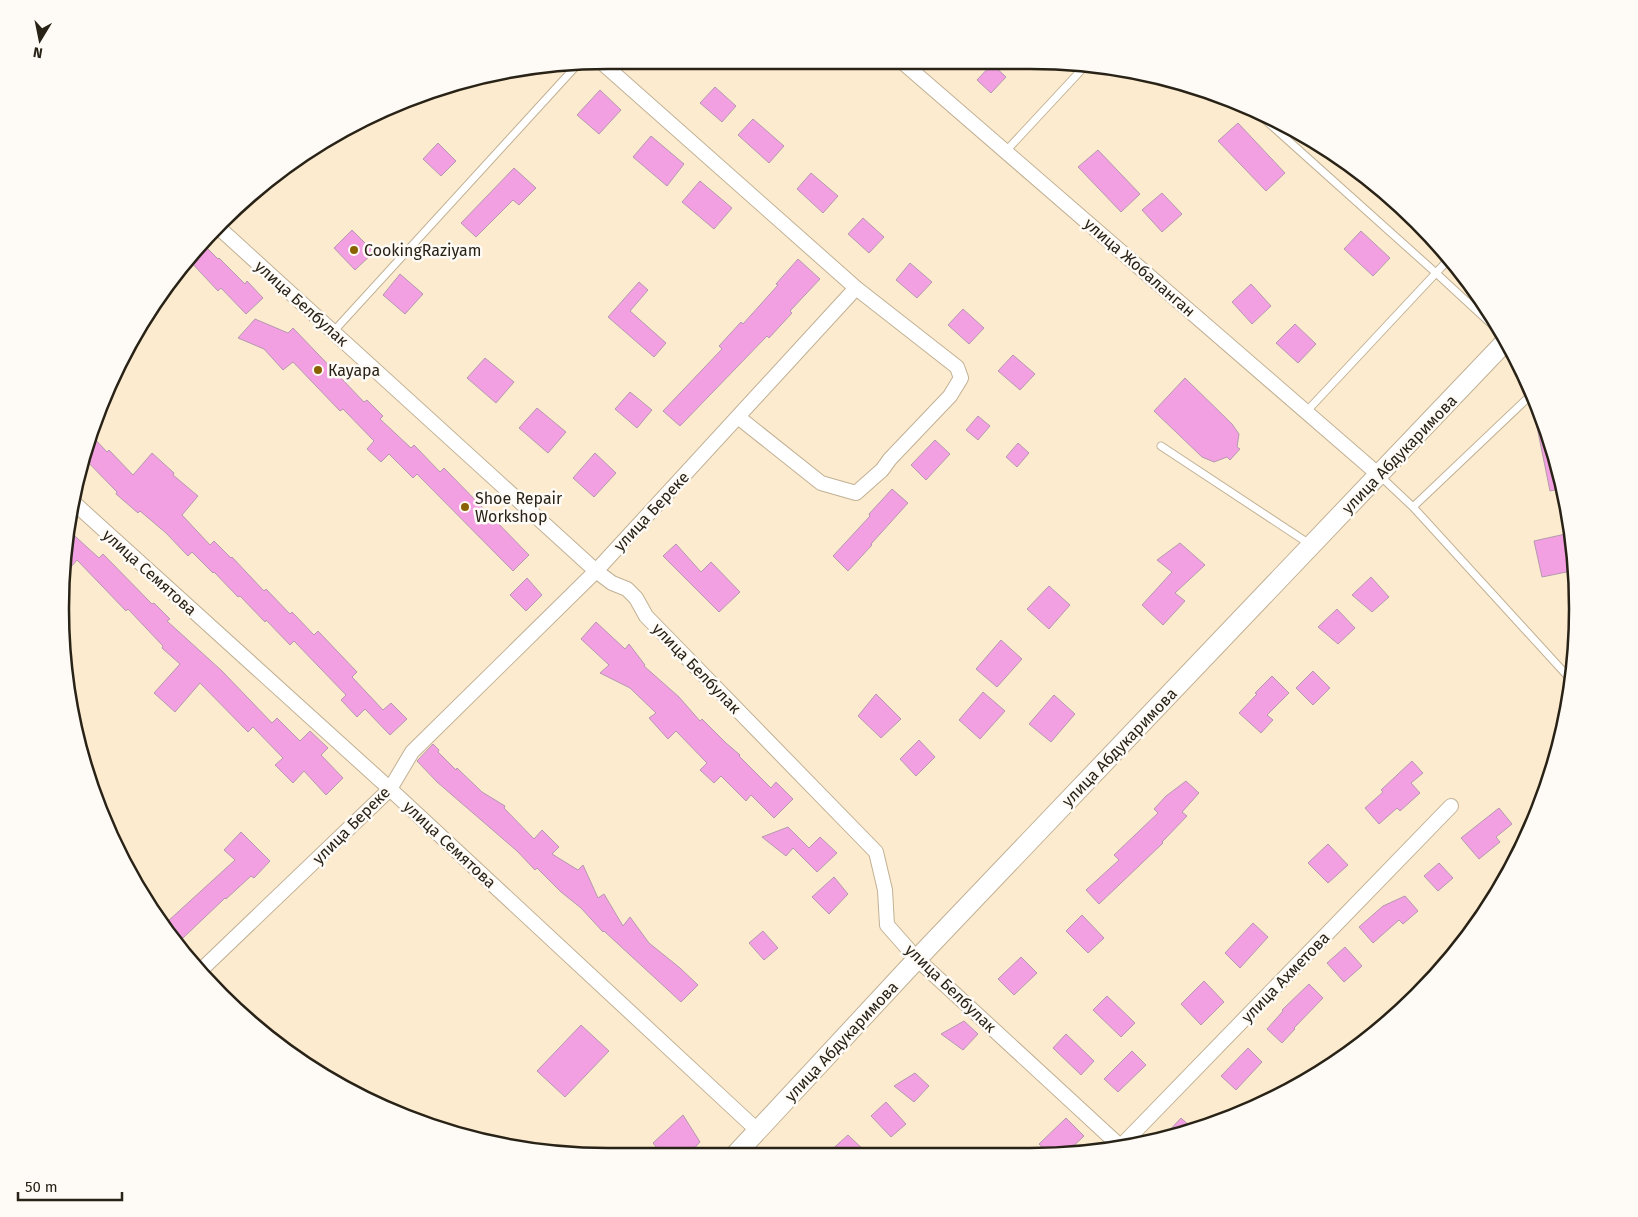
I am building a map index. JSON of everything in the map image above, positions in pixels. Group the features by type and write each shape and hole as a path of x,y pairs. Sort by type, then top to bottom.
{"main road":[{"name":"улица Абдукаримова","path":"741,1148 917,959 1501,346"}],"street":[{"path":"609,69 856,288 956,367 961,378 950,396 890,459 882,470 856,493 820,483 738,417"},
{"name":"улица Жобаланган","path":"910,69 1379,475"},
{"name":"улица Белбулак","path":"223,231 596,571 612,583 627,590 636,598 646,616 876,852 885,890 887,925 917,959 1114,1142"},
{"name":"улица Береке","path":"205,966 390,789 412,752 596,571 856,288"},
{"name":"улица Семятова","path":"78,507 390,789 758,1130"},
{"name":"улица Ахметова","path":"1127,1139 1451,806"}],"lane":[{"path":"333,332 572,70"},
{"path":"1006,150 1080,71"},
{"path":"1273,127 1482,316"},
{"path":"1306,412 1444,264"},
{"path":"1413,507 1527,399"},
{"path":"1162,446 1312,545"},
{"path":"1379,475 1413,507 1565,674"}],"building":[{"path":"987,69 997,69 1006,77 991,93 977,80"},
{"path":"715,87 736,106 722,122 700,103"},
{"path":"600,90 621,110 599,134 577,115"},
{"path":"753,119 784,146 769,163 738,135"},
{"path":"1238,123 1285,173 1266,191 1218,141"},
{"path":"651,136 684,164 667,186 633,157"},
{"path":"438,143 456,161 441,176 423,159"},
{"path":"1098,150 1140,194 1121,212 1078,167"},
{"path":"514,168 536,188 519,205 513,200 476,237 461,223"},
{"path":"811,173 838,196 823,213 797,189"},
{"path":"700,181 732,208 714,229 682,202"},
{"path":"1162,193 1182,214 1162,232 1142,210"},
{"path":"863,218 884,237 869,253 848,234"},
{"name":"CookingRaziyam","path":"352,230 374,252 355,270 334,248"},
{"path":"1361,231 1390,258 1373,276 1344,249"},
{"path":"207,248 245,284 247,281 263,298 246,314 221,288 218,291 193,265"},
{"path":"798,259 820,279 790,311 792,313 769,338 767,336 680,426 663,411 722,349 719,346 741,322 743,324 778,285 776,284"},
{"path":"910,263 932,282 917,298 896,280"},
{"path":"400,274 423,294 405,314 383,295"},
{"path":"639,282 648,290 630,311 666,343 654,357 608,317"},
{"path":"1251,284 1271,306 1252,324 1232,302"},
{"path":"963,309 984,328 969,344 948,325"},
{"path":"255,319 288,333 293,328 364,402 367,400 383,416 380,419 411,448 414,445 440,472 444,468 529,555 513,571 417,474 413,478 389,454 381,462 367,449 374,441 343,409 340,411 293,362 283,370 264,349 238,338"},
{"path":"1295,324 1316,344 1298,363 1276,343"},
{"path":"1013,355 1035,374 1020,390 998,371"},
{"path":"485,358 514,382 496,403 467,378"},
{"path":"1185,378 1232,424 1239,434 1237,447 1240,449 1230,460 1227,457 1214,462 1202,457 1154,411"},
{"path":"630,392 652,410 637,428 615,409"},
{"path":"537,408 566,432 548,453 519,428"},
{"path":"978,416 990,426 978,440 966,430"},
{"path":"1536,423 1556,490 1550,491"},
{"path":"96,440 107,452 109,450 133,475 152,453 174,473 173,475 198,496 182,515 210,545 214,541 264,591 266,589 314,635 318,631 357,672 352,677 383,710 391,703 407,719 390,735 365,709 357,717 341,700 346,695 294,641 290,645 266,620 265,622 192,552 188,556 166,533 140,511 138,513 116,494 117,492 89,463"},
{"path":"935,440 950,454 926,480 911,465"},
{"path":"1018,443 1029,453 1017,467 1006,457"},
{"path":"595,453 616,473 594,497 573,478"},
{"path":"892,489 908,503 848,571 833,556"},
{"path":"1564,534 1568,572 1542,577 1534,541"},
{"path":"74,535 99,558 103,554 152,604 154,603 170,619 167,621 222,671 272,723 277,718 300,741 310,731 328,748 321,755 343,778 326,795 304,771 293,783 275,765 283,758 253,727 248,732 200,683 175,712 154,693 180,664 162,648 163,646 128,609 126,611 77,560 70,568"},
{"path":"1180,543 1205,565 1175,593 1185,601 1163,625 1142,605 1172,572 1157,560"},
{"path":"676,544 701,572 711,562 740,592 719,612 663,556"},
{"path":"1371,577 1389,597 1372,612 1352,595"},
{"path":"527,578 542,595 526,611 510,595"},
{"path":"1049,586 1070,605 1049,629 1027,609"},
{"path":"1337,609 1355,628 1338,644 1318,627"},
{"path":"596,622 625,649 629,644 644,666 679,697 700,721 702,719 740,755 771,788 776,782 793,799 774,818 751,795 746,801 721,776 714,783 700,770 707,763 676,731 668,739 649,718 656,713 630,688 600,673 609,665 581,639"},
{"path":"1001,640 1022,659 997,687 976,669"},
{"path":"1313,671 1330,688 1313,705 1296,688"},
{"path":"1272,676 1289,693 1267,715 1273,720 1261,733 1239,713"},
{"path":"983,692 1005,711 980,739 959,720"},
{"path":"876,694 901,719 881,738 858,716"},
{"path":"1054,695 1075,714 1051,742 1029,724"},
{"path":"919,740 935,757 916,776 900,759"},
{"path":"433,744 439,750 438,752 456,770 457,768 482,792 505,806 504,808 534,839 542,830 559,847 552,854 578,870 583,865 598,898 604,894 623,926 630,917 649,943 698,985 681,1002 603,932 581,908 561,892 537,868 535,870 517,851 437,782 417,761"},
{"path":"1412,761 1423,773 1411,783 1420,793 1400,811 1397,808 1379,824 1365,808"},
{"path":"1186,781 1199,793 1182,812 1187,816 1163,843 1099,904 1086,890 1119,860 1114,855 1158,813 1154,809 1166,796"},
{"path":"1499,808 1512,824 1496,837 1500,842 1479,859 1461,838"},
{"path":"788,827 809,848 820,837 837,853 817,872 793,848 786,856 762,837"},
{"path":"241,832 270,861 254,878 251,876 183,938 169,921 235,860 224,850"},
{"path":"1328,844 1348,865 1328,883 1308,863"},
{"path":"1439,863 1453,878 1438,891 1424,876"},
{"path":"834,877 848,894 829,914 812,897"},
{"path":"1405,896 1418,911 1403,924 1399,920 1373,943 1359,927 1383,906"},
{"path":"1082,915 1104,938 1088,953 1066,931"},
{"path":"1253,923 1268,937 1240,968 1225,953"},
{"path":"763,931 778,948 764,960 749,943"},
{"path":"1345,947 1362,966 1344,982 1327,963"},
{"path":"1021,957 1037,973 1014,995 998,979"},
{"path":"1204,981 1224,1002 1201,1025 1181,1004"},
{"path":"1309,984 1323,998 1282,1043 1267,1029 1282,1010"},
{"path":"1107,996 1135,1023 1121,1037 1093,1010"},
{"path":"964,1021 978,1034 963,1050 941,1034"},
{"path":"581,1025 609,1051 565,1097 537,1071"},
{"path":"1066,1034 1094,1061 1081,1075 1053,1048"},
{"path":"1248,1048 1262,1062 1236,1090 1221,1076"},
{"path":"1132,1051 1146,1065 1118,1092 1104,1079"},
{"path":"915,1073 929,1086 914,1102 894,1086"},
{"path":"886,1102 906,1124 891,1137 871,1116"},
{"path":"683,1115 700,1142 694,1148 657,1148 653,1143"},
{"path":"1066,1118 1084,1136 1073,1146 1043,1148 1039,1144"},
{"path":"1181,1118 1188,1124 1170,1130"},
{"path":"848,1135 862,1148 834,1148"}],"place":[{"name":"CookingRaziyam","path":"354,250"},
{"name":"Кауара","path":"318,370"},
{"name":"Shoe Repair Workshop","path":"465,507"}]}
